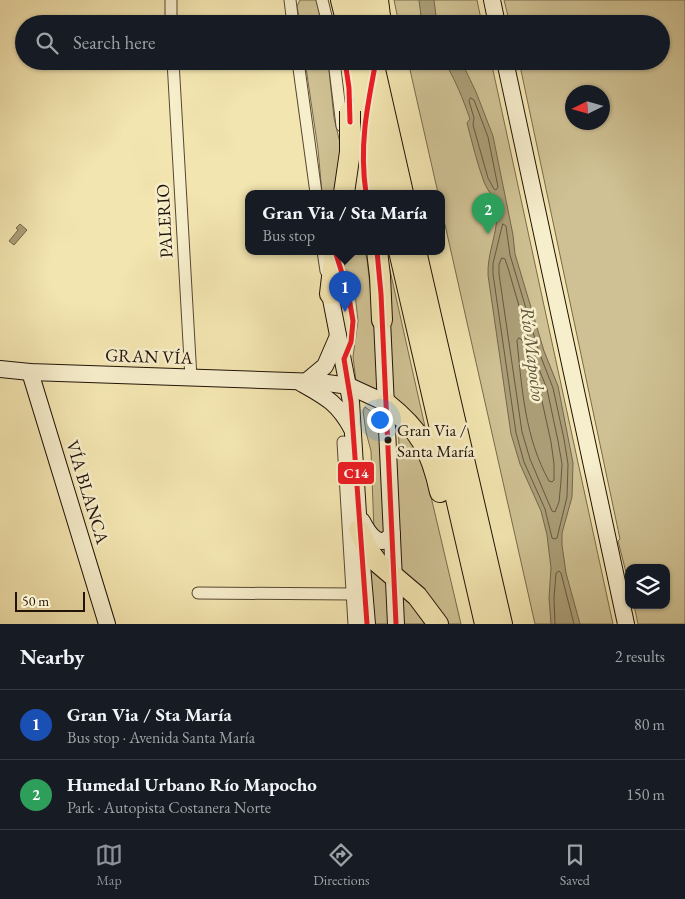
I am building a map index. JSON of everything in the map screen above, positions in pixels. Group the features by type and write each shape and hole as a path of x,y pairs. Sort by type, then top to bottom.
{"highway":[{"path":"378,0 380,15"},
{"path":"344,190 350,152 350,111 346,70"},
{"path":"357,70 384,190"},
{"path":"375,70 402,190"},
{"path":"362,138 361,163 366,190"},
{"path":"330,294 335,255"},
{"path":"377,255 382,320"},
{"path":"400,255 484,624"},
{"path":"417,255 502,624"},
{"path":"386,403 411,425 427,447 436,471 472,624"},
{"path":"358,521 371,555 382,568 405,585 422,602 438,624"}],"main road":[{"path":"492,0 495,15"},
{"path":"507,70 626,624"},
{"path":"330,294 349,386 348,436 367,624"},
{"path":"382,320 396,624"},
{"path":"302,381 325,366 338,336"},
{"name":"GRAN VÍA","path":"0,369 30,372 302,381 349,386 386,403"},
{"name":"VÍA BLANCA","path":"30,372 107,624"},
{"name":"GRAN VÍA","path":"302,381 338,406 348,436"},
{"path":"358,521 375,539 383,541 392,534"}],"street":[{"path":"171,0 172,15"},
{"path":"290,0 292,15"},
{"path":"322,0 326,15"},
{"name":"PALERIO","path":"174,70 192,378"},
{"path":"299,70 316,190"},
{"path":"335,70 345,143 355,190"},
{"path":"324,255 330,294"},
{"path":"370,255 382,320"},
{"path":"348,436 354,624"},
{"path":"198,592 352,594"}],"shaded area":[{"path":"300,0 317,0 321,15 298,15 297,6"},
{"path":"394,0 477,0 480,15 397,15"},
{"path":"504,0 685,0 685,624 638,624 635,609 670,609 670,564 625,564 625,568 618,541 620,539 521,70 670,70 670,15 508,15"},
{"path":"306,70 329,70 334,118 342,151 336,190 322,190 318,149"},
{"path":"410,70 493,70 613,624 535,624 445,225 445,190 437,190"},
{"path":"342,255 366,255 382,393 356,381 353,357 358,321 354,284 344,267"},
{"path":"389,266 428,440 392,399"},
{"path":"365,407 382,419 385,533 374,531 371,451 363,411"},
{"path":"398,422 410,435 424,467 461,624 445,624 398,573 394,477 397,446 399,444"},
{"path":"369,565 387,582 390,624 372,624"},
{"path":"401,594 414,606 428,624 401,624"}],"water":[{"path":"419,0 434,0 436,15 421,15"},
{"name":"Río Mapocho","path":"449,70 465,70 493,136 513,235 515,254 544,351 558,386 573,463 572,497 562,533 562,545 566,573 580,624 551,624 549,598 551,568 547,535 541,511 520,464 511,434 488,275 497,210 479,167 467,123 470,119"},
{"path":"20,224 27,230 14,245 9,241 18,230 16,228"}],"transit line":[{"name":"C14","path":"346,70 350,122"},
{"name":"C14","path":"366,190 363,159 365,127 374,70"},
{"name":"C14","path":"336,255 348,292 353,321 351,342 344,359 351,402 367,624"},
{"name":"C14","path":"377,255 381,294 396,624"}],"place":[{"name":"Humedal Urbano Río Mapocho","path":"488,234"},
{"name":"Gran Via / Sta María","path":"345,312"},
{"name":"Gran Via / Santa María","path":"388,440"}]}
